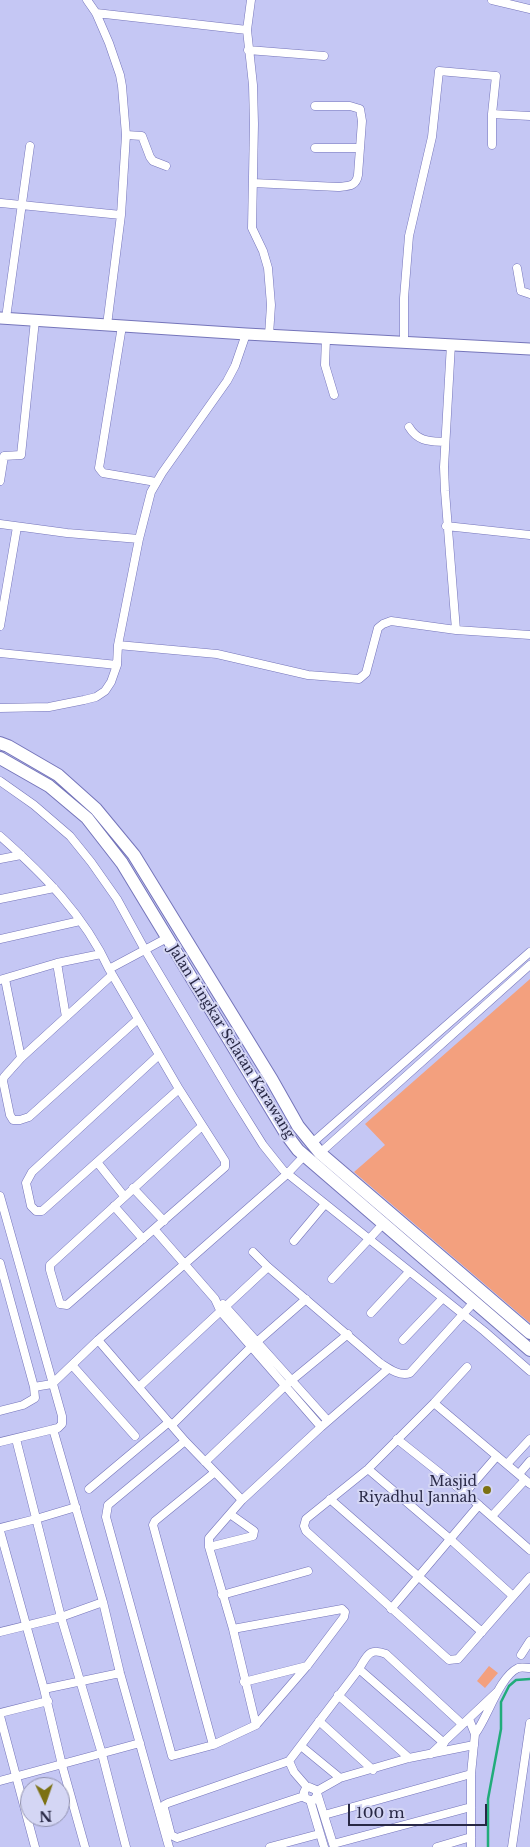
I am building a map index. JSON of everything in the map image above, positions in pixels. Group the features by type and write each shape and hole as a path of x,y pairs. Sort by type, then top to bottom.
{"main road":[{"name":"Jalan Lingkar Selatan Karawang","path":"0,743 58,775 96,809 134,855 272,1080 298,1126 315,1149 530,1333"},
{"name":"Jalan Lingkar Selatan Karawang","path":"0,758 49,786 87,818 122,863 286,1134 298,1150 530,1350"},
{"path":"194,983 207,976"}],"street":[{"path":"87,0 96,13 120,75 126,135 121,215 107,325"},
{"path":"251,0 247,30 253,85 254,124 252,233 263,251 268,268 270,283 269,335"},
{"path":"492,0 530,9"},
{"path":"96,13 247,30"},
{"path":"248,50 324,56"},
{"path":"404,342 404,298 409,236 432,137 439,71 496,76 492,114 492,145"},
{"path":"253,183 338,187 351,186 357,180 362,121 360,109 350,106 315,106"},
{"path":"492,114 530,116"},
{"path":"126,135 142,136 153,161 166,166"},
{"path":"30,146 23,205 3,318 246,334 530,349"},
{"path":"315,148 359,148"},
{"path":"1,203 121,215"},
{"path":"517,268 521,291 530,294"},
{"path":"0,481 4,456 21,454 35,320"},
{"path":"122,326 99,468 104,473 156,482"},
{"path":"0,708 49,707 96,696 105,691 111,682 151,492 156,482 227,381 235,366 246,334"},
{"path":"326,338 326,365 334,395"},
{"path":"451,344 444,467 446,526 456,630"},
{"path":"409,427 415,436 420,439 446,442"},
{"path":"0,524 140,539"},
{"path":"446,526 530,535"},
{"path":"0,626 3,584 17,527"},
{"path":"118,645 217,654 308,675 359,679 366,673 378,628 391,621 456,630 530,635"},
{"path":"0,653 116,665"},
{"path":"0,781 34,805 70,836 92,862 118,899 145,950 263,1145 287,1174 530,1371"},
{"path":"0,836 68,903 102,954 110,972 178,1089 225,1161 225,1167 67,1306 60,1304 50,1265 202,1126"},
{"path":"0,859 21,855"},
{"path":"0,899 54,888"},
{"path":"0,939 80,921"},
{"path":"138,1019 29,1117 13,1120 10,1115 3,1081 4,1077 21,1058 66,1017 110,972 167,938"},
{"path":"315,1149 328,1130 530,952"},
{"path":"21,1058 3,980 58,963 102,954"},
{"path":"58,963 66,1017"},
{"path":"315,1149 336,1137 530,965"},
{"path":"158,1055 27,1179 26,1183 31,1206 36,1211 42,1211 178,1089"},
{"path":"328,1130 336,1137"},
{"path":"34,1387 52,1384 98,1340 287,1174 304,1156"},
{"path":"97,1162 124,1196"},
{"path":"133,1188 164,1221"},
{"path":"0,1196 62,1416 62,1424 58,1428 0,1442"},
{"path":"294,1241 325,1204"},
{"path":"114,1206 143,1239"},
{"path":"332,1279 383,1224"},
{"path":"154,1229 289,1383 328,1421"},
{"path":"253,1252 268,1267 388,1368 403,1374 410,1373 474,1302"},
{"path":"0,1263 34,1387 35,1398 23,1405 0,1411"},
{"path":"139,1387 268,1267"},
{"path":"371,1313 409,1272"},
{"path":"89,1489 170,1424 306,1299"},
{"path":"403,1340 442,1299"},
{"path":"205,1462 289,1383 348,1334"},
{"path":"98,1340 185,1441 242,1500"},
{"path":"72,1364 135,1436"},
{"path":"256,1725 244,1682 233,1629 209,1547 209,1538 242,1500 388,1368"},
{"path":"467,1368 368,1469 306,1519 304,1526 306,1531 450,1660 458,1660 530,1577"},
{"path":"289,1383 321,1427"},
{"path":"434,1403 525,1479"},
{"path":"53,1429 103,1602 120,1673 169,1847"},
{"path":"16,1439 61,1617 102,1754 126,1847"},
{"path":"397,1439 465,1493 530,1550"},
{"path":"185,1441 108,1505 106,1517 172,1756 213,1745 256,1725 307,1666 344,1617 345,1612 342,1609 233,1629"},
{"path":"507,1464 529,1441"},
{"path":"465,1493 497,1456"},
{"path":"492,1516 525,1479 530,1460"},
{"path":"368,1469 513,1596"},
{"path":"213,1745 153,1525 154,1521 215,1472"},
{"path":"330,1500 482,1632"},
{"path":"391,1609 479,1505"},
{"path":"76,1507 0,1529 48,1701 62,1765 85,1847"},
{"path":"209,1547 253,1536 254,1531 230,1514"},
{"path":"222,1595 308,1571"},
{"path":"0,1632 61,1617 103,1602"},
{"path":"521,1655 530,1641"},
{"path":"474,1745 409,1758 373,1770 340,1778 317,1793 314,1800 307,1798 178,1838 171,1835 164,1808 164,1805 289,1761 372,1651 386,1654 466,1721 475,1734"},
{"path":"244,1682 307,1666"},
{"path":"471,1847 471,1774 475,1734 497,1692 510,1674 519,1668 530,1668"},
{"path":"359,1669 444,1744"},
{"path":"44,1689 120,1673"},
{"path":"430,1754 444,1744 497,1692"},
{"path":"338,1696 409,1758"},
{"path":"35,1847 3,1736 0,1714 48,1701"},
{"path":"319,1721 373,1770"},
{"path":"512,1847 530,1723"},
{"path":"0,1781 140,1743"},
{"path":"301,1746 340,1778"},
{"path":"289,1761 294,1772 308,1787 313,1787 317,1793 334,1845 471,1807"},
{"path":"324,1815 471,1774"},
{"path":"308,1787 304,1791 324,1847"},
{"path":"270,1847 319,1834"},
{"path":"437,1847 471,1837"}],"shaded area":[{"path":"530,979 530,1323 354,1172 385,1145 365,1124"},
{"path":"489,1666 498,1673 485,1688 477,1681"}],"waterway":[{"path":"488,1847 488,1799 501,1729 501,1702 509,1686 516,1680 530,1679"}],"place":[{"name":"Masjid Riyadhul Jannah","path":"487,1490"}]}
